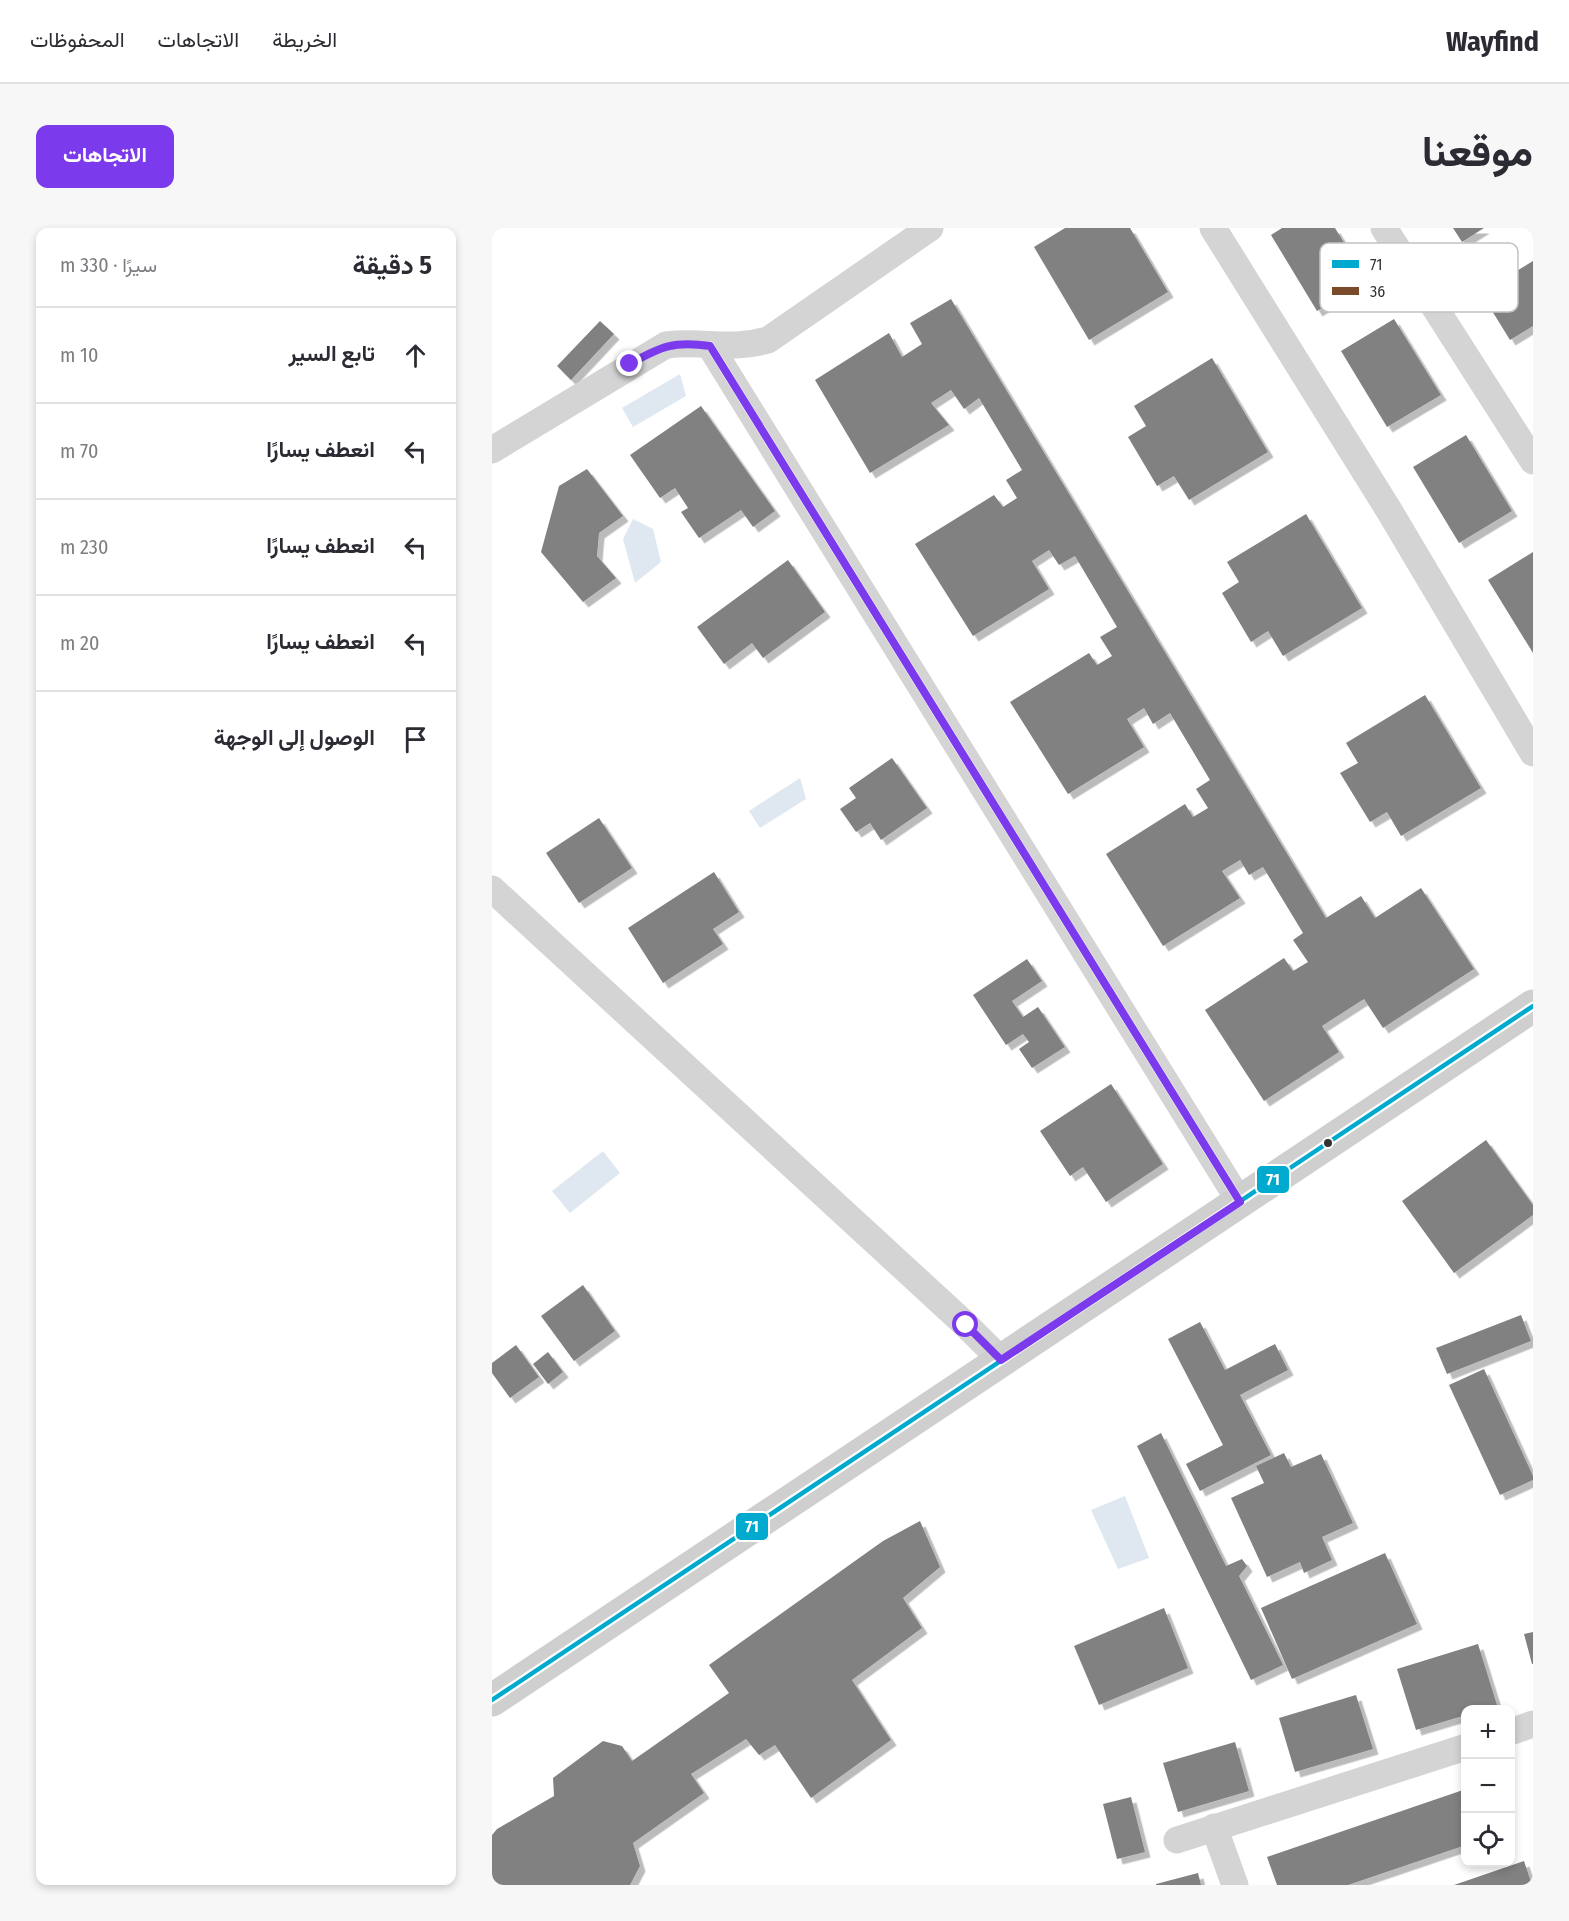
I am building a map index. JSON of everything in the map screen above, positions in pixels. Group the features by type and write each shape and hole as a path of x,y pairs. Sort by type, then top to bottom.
{"street":[{"path":"492,450 654,350 682,343 748,346 768,340 930,228"},
{"path":"1213,228 1390,512 1533,753"},
{"path":"1384,228 1394,243"},
{"path":"1438,312 1533,461"},
{"path":"710,346 1240,1202"},
{"path":"492,889 750,1124 1001,1360"},
{"path":"492,1700 1533,1006"},
{"path":"1515,1730 1533,1724"},
{"path":"1177,1840 1461,1749"},
{"path":"1214,1827 1235,1885"}],"shaded area":[{"path":"680,374 686,396 633,427 622,408"},
{"path":"633,519 653,529 661,562 635,583 623,539"},
{"path":"800,778 806,799 760,828 749,811"},
{"path":"603,1151 620,1173 570,1213 552,1191"},
{"path":"1125,1496 1149,1558 1118,1569 1091,1510"}],"building":[{"path":"1065,228 1130,228 1168,292 1089,340 1034,247"},
{"path":"1282,228 1335,228 1344,243 1320,243 1320,309 1317,311 1271,235"},
{"path":"1453,228 1484,228 1462,242"},
{"path":"1533,261 1533,326 1510,340 1493,312 1518,312 1518,270"},
{"path":"951,299 1326,918 1361,896 1375,918 1421,888 1474,969 1383,1028 1364,999 1322,1026 1339,1052 1264,1101 1205,1010 1284,958 1293,971 1308,962 1293,940 1303,933 1263,867 1249,875 1240,860 1222,871 1240,898 1163,946 1106,854 1185,804 1193,817 1208,808 1196,789 1210,780 1170,713 1153,724 1144,708 1127,719 1144,747 1068,794 1010,702 1089,653 1097,665 1112,656 1100,637 1117,627 1075,556 1059,565 1049,550 1032,561 1049,589 973,636 915,544 994,495 1003,507 1017,498 1006,480 1022,470 979,398 964,409 951,390 931,403 949,425 870,473 815,380 889,333 902,357 922,344 910,323"},
{"path":"1394,319 1441,395 1387,427 1341,351"},
{"path":"600,321 614,334 571,380 557,366"},
{"path":"1212,358 1268,452 1189,500 1174,476 1157,486 1128,437 1146,426 1134,406"},
{"path":"701,406 775,511 753,527 741,510 699,538 681,512 688,508 675,488 660,498 630,455"},
{"path":"1466,435 1512,511 1459,543 1413,467"},
{"path":"587,469 623,516 599,533 597,556 616,578 583,602 541,552 559,486"},
{"path":"1306,514 1362,608 1283,656 1268,631 1251,642 1222,593 1239,582 1227,562"},
{"path":"1533,552 1533,653 1488,580"},
{"path":"788,560 825,612 763,658 752,643 724,664 697,627"},
{"path":"1425,695 1481,788 1401,836 1387,812 1370,822 1340,773 1358,763 1346,743"},
{"path":"892,758 927,808 881,840 870,823 856,832 840,809 856,798 849,788"},
{"path":"599,818 632,868 579,903 546,853"},
{"path":"714,872 739,912 713,929 723,944 663,983 628,928"},
{"path":"1027,959 1042,981 1012,1001 1023,1017 1038,1007 1065,1047 1032,1068 1019,1049 1029,1042 1023,1034 1006,1045 973,995"},
{"path":"1111,1084 1163,1164 1106,1202 1083,1167 1070,1176 1040,1131"},
{"path":"1486,1140 1533,1205 1533,1215 1454,1273 1402,1201"},
{"path":"583,1285 615,1331 574,1361 541,1316"},
{"path":"1521,1315 1531,1341 1447,1374 1436,1348"},
{"path":"1200,1322 1225,1370 1275,1344 1288,1370 1240,1395 1271,1455 1200,1491 1186,1464 1223,1445 1168,1339"},
{"path":"516,1345 539,1377 510,1398 492,1373 492,1363"},
{"path":"548,1352 563,1372 548,1384 533,1364"},
{"path":"1484,1369 1533,1476 1533,1480 1500,1495 1449,1385"},
{"path":"1161,1433 1226,1566 1242,1559 1247,1566 1239,1576 1283,1665 1251,1680 1137,1446"},
{"path":"1284,1453 1291,1467 1321,1454 1353,1523 1322,1537 1332,1560 1304,1573 1300,1562 1267,1577 1231,1498 1264,1483 1256,1466"},
{"path":"920,1521 940,1567 903,1598 922,1628 852,1680 891,1740 811,1798 775,1745 759,1755 746,1739 691,1774 704,1793 633,1843 640,1866 630,1885 492,1885 492,1835 497,1829 554,1796 553,1778 603,1741 622,1746 632,1761 729,1693 709,1665 883,1541"},
{"path":"1385,1553 1417,1624 1292,1679 1261,1608"},
{"path":"1164,1608 1188,1668 1099,1705 1074,1646"},
{"path":"1533,1632 1533,1664 1532,1664 1524,1634"},
{"path":"1478,1644 1497,1705 1461,1705 1461,1716 1416,1730 1397,1669"},
{"path":"1356,1695 1373,1749 1295,1772 1279,1718"},
{"path":"1235,1742 1249,1791 1178,1812 1163,1763"},
{"path":"1461,1791 1461,1847 1348,1885 1277,1885 1267,1857"},
{"path":"1131,1797 1145,1852 1117,1859 1103,1804"},
{"path":"1524,1861 1532,1885 1454,1885 1506,1867 1515,1867 1515,1864"},
{"path":"1198,1873 1201,1885 1156,1885 1156,1884"}],"transit line":[{"name":"36","path":"710,346 1240,1202"},
{"name":"71","path":"492,1700 1533,1006"}],"route":[{"path":"630,364 666,345 682,343 710,346 844,559 1240,1202 1001,1360 966,1325"}]}
